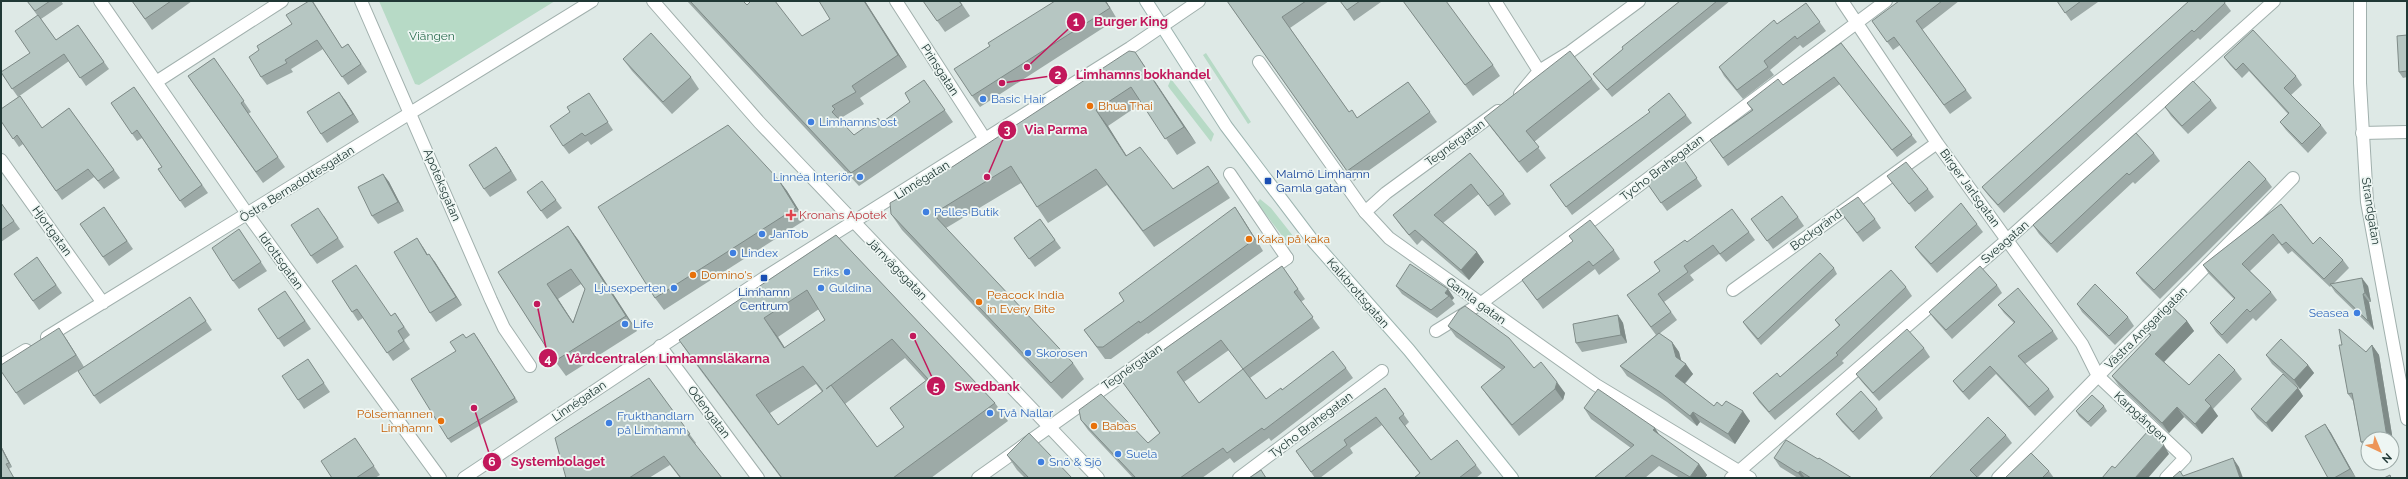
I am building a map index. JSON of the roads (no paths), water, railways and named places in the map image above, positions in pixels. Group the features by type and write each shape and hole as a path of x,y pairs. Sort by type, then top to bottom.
{"street":[{"name":"Idrottsgatan","path":"100,1 248,215 440,478"},
{"path":"156,82 282,1"},
{"name":"Apoteksgatan","path":"360,1 411,113 504,328 530,366"},
{"name":"Östra Bernadottesgatan","path":"1,365 248,215 592,1"},
{"name":"Järnvägsgatan","path":"653,1 759,122 829,193 854,222 1098,478"},
{"name":"Prinsgatan","path":"896,1 984,139"},
{"name":"Kalkbrottsgatan","path":"1146,1 1226,126 1313,241 1409,350 1512,478"},
{"name":"Linnégatan","path":"464,478 660,346 984,139 1130,48 1199,1"},
{"path":"1495,1 1539,71"},
{"name":"Tegnérgatan","path":"1365,212 1386,193 1508,104 1539,71 1570,52 1639,1"},
{"name":"Birger Jarlsgatan","path":"1842,1 1937,143 2008,239 2082,344 2098,376"},
{"name":"Tycho Brahegatan","path":"1436,331 1480,304 1886,1"},
{"name":"Sveagatan","path":"1735,475 2008,239 2274,1"},
{"name":"Strandgatan","path":"2360,1 2362,133 2367,202 2407,419"},
{"name":"Gamla gatan","path":"1259,62 1365,212 1389,238 1596,385 1735,475 1750,478"},
{"path":"2362,133 2407,132"},
{"name":"Bockgränd","path":"1733,290 1937,143"},
{"name":"Hjortgatan","path":"1,160 103,303"},
{"name":"Tegnérgatan","path":"978,478 1287,258 1230,174"},
{"name":"Västra Ansgarigatan","path":"1998,478 2293,178"},
{"name":"Odengatan","path":"660,346 758,478"},
{"name":"Tycho Brahegatan","path":"1239,478 1382,371"},
{"name":"Karpgången","path":"2098,376 2185,458 2166,478"}],"place":[{"name":"Burger King","path":"1027,67"},
{"name":"Limhamns bokhandel","path":"1002,83"},
{"name":"Basic Hair","path":"983,99"},
{"name":"Bhua Thai","path":"1090,106"},
{"name":"Limhamns ost","path":"811,122"},
{"name":"Linnéa Interiör","path":"860,177"},
{"name":"Via Parma","path":"987,177"},
{"name":"Malmö Limhamn Gamla gatan","path":"1268,181"},
{"name":"Pelles Butik","path":"926,212"},
{"name":"Kronans Apotek","path":"791,215"},
{"name":"JanTob","path":"762,234"},
{"name":"Kaka på kaka","path":"1249,239"},
{"name":"Lindex","path":"733,253"},
{"name":"Eriks","path":"847,272"},
{"name":"Domino's","path":"693,275"},
{"name":"Limhamn Centrum","path":"764,278"},
{"name":"Ljusexperten","path":"674,288"},
{"name":"Guldina","path":"821,288"},
{"name":"Peacock India in Every Bite","path":"979,302"},
{"name":"Vårdcentralen Limhamnsläkarna","path":"537,304"},
{"name":"Seasea","path":"2357,313"},
{"name":"Life","path":"625,324"},
{"name":"Swedbank","path":"913,336"},
{"name":"Skorosen","path":"1028,353"},
{"name":"Systembolaget","path":"474,408"},
{"name":"Två Nallar","path":"990,413"},
{"name":"Pölsemannen Limhamn","path":"441,421"},
{"name":"Frukthandlarn på Limhamn","path":"609,423"},
{"name":"Babas","path":"1094,426"},
{"name":"Suela","path":"1118,454"},
{"name":"Snö & Sjö","path":"1041,462"}],"park label":[{"name":"Viängen","path":"432,36"}]}
